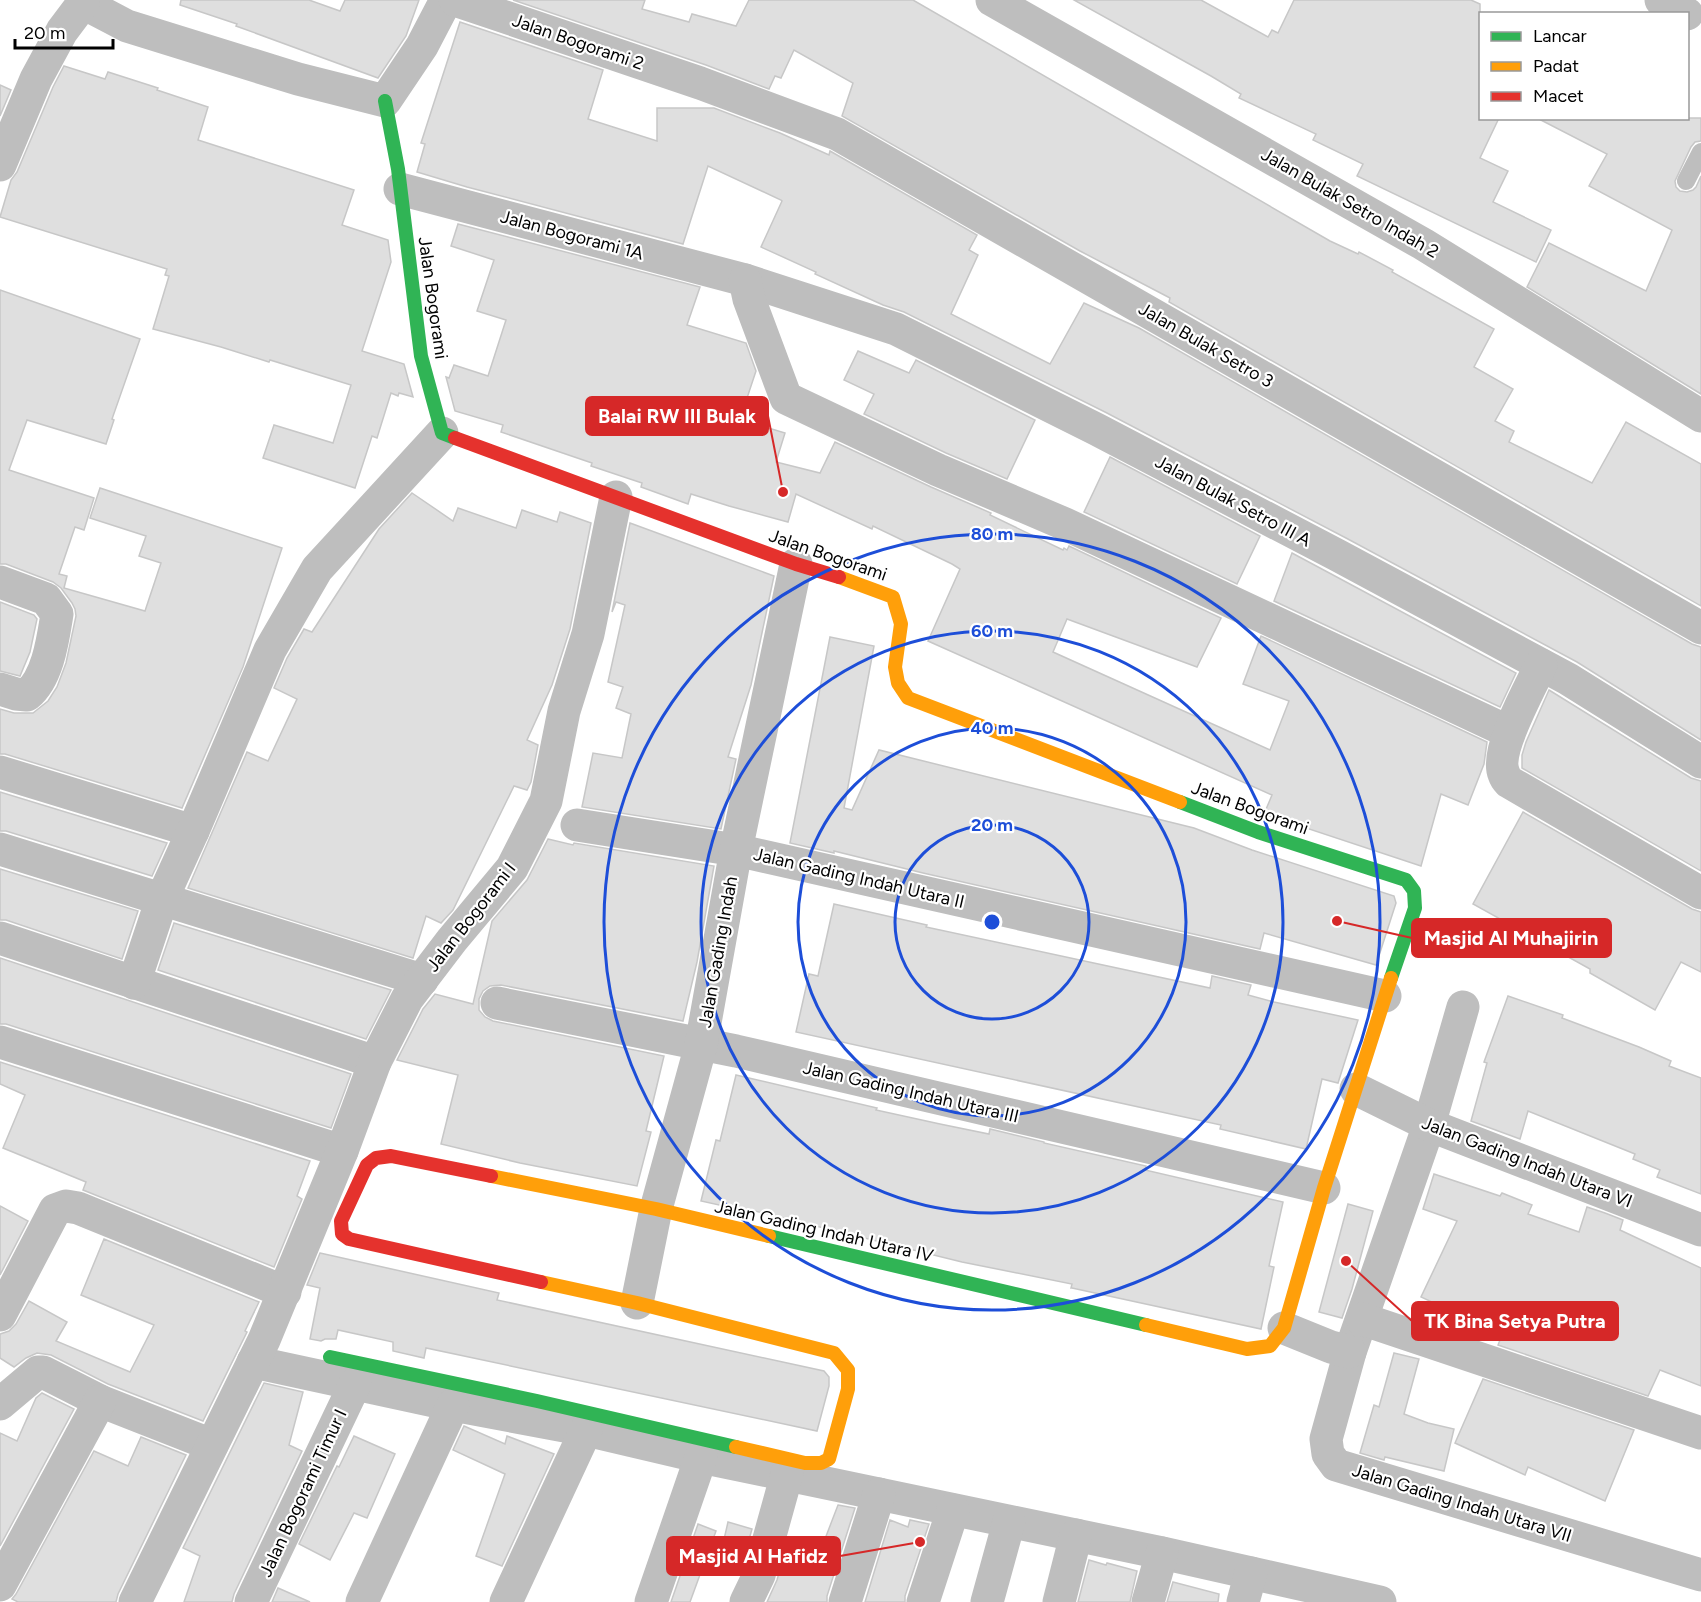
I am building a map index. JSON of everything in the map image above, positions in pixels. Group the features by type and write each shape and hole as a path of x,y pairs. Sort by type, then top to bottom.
{"street":[{"path":"0,165 36,79 62,31 83,1 127,26 298,79 385,101 422,46 446,0"},
{"name":"Jalan Bogorami 2","path":"455,0 700,83"},
{"name":"Jalan Bulak Setro Indah 2","path":"992,0 1423,244 1701,416"},
{"path":"1661,0 1683,12"},
{"name":"Jalan Bulak Setro 3","path":"700,83 837,134 1701,628"},
{"name":"Jalan Bogorami","path":"385,101 398,169 420,356 442,433 796,564 835,575 893,597 901,624 895,667 898,683 908,698 1258,832 1406,880 1414,891 1415,909 1385,996"},
{"name":"Jalan Bogorami 1A","path":"400,189 745,280"},
{"path":"745,280 749,299 786,399 938,470 1065,524 1509,732"},
{"name":"Jalan Bulak Setro III A","path":"745,280 896,329 1159,462 1568,679 1701,762"},
{"path":"134,982 162,899 270,650 317,569 442,433"},
{"name":"Jalan Bogorami I","path":"135,1602 254,1362 342,1152 375,1062 407,999 512,868 546,801 564,711 588,634 616,497"},
{"name":"Jalan Gading Indah","path":"637,1303 656,1209 701,1045 736,850 796,564"},
{"path":"0,582 46,599 57,614 51,652 34,689 27,695 0,689"},
{"path":"1541,665 1509,732 1503,761 1503,774 1509,782 1701,893"},
{"path":"0,772 193,831"},
{"name":"Jalan Gading Indah Utara II","path":"577,825 736,850 1385,996"},
{"path":"0,849 422,980"},
{"path":"0,938 375,1062"},
{"path":"1317,1341 1324,1188 1385,996"},
{"name":"Jalan Gading Indah Utara III","path":"497,1003 736,1051 1324,1188"},
{"name":"Jalan Gading Indah Utara VII","path":"1463,1007 1429,1125 1362,1319 1317,1341 1328,1454 1335,1465 1701,1575"},
{"path":"0,1042 342,1152"},
{"name":"Jalan Gading Indah Utara VI","path":"1356,1089 1429,1125 1701,1230"},
{"name":"Jalan Gading Indah Utara IV","path":"637,1303 349,1239 342,1234 341,1221 367,1165 376,1158 391,1156 656,1209 1247,1349 1317,1341"},
{"path":"0,1315 55,1210 66,1206 78,1208 285,1292"},
{"path":"330,1357 537,1401 805,1463 821,1463 829,1460 848,1389 848,1370 834,1353 637,1303"},
{"path":"1362,1319 1701,1432"},
{"path":"254,1362 1162,1553 1247,1587 1380,1602"},
{"path":"0,1404 38,1372 43,1372 100,1401 212,1445"},
{"name":"Jalan Bogorami Timur I","path":"251,1602 354,1384"},
{"path":"0,1585 100,1401"},
{"path":"362,1602 453,1405"},
{"path":"506,1602 586,1430"},
{"path":"651,1602 701,1457"},
{"path":"746,1602 759,1575 787,1474"},
{"path":"845,1602 879,1494"},
{"path":"923,1602 953,1510"},
{"path":"987,1602 1009,1521"},
{"path":"1059,1602 1076,1535"},
{"path":"1148,1602 1162,1553"}],"lane":[{"path":"1686,181 1701,152"}],"building":[{"path":"181,0 309,0 340,11 345,0 419,0 406,36 378,78 236,26 237,24 180,5"},
{"path":"513,0 645,0 642,9 689,22 692,14 736,26 749,0 913,0 1330,241 1358,254 1359,252 1393,270 1392,272 1494,329 1474,367 1513,389 1495,421 1514,431 1509,442 1592,483 1626,422 1701,464 1701,606 1169,302 1170,298 1080,251 842,116 853,83 794,50 781,78 775,76 769,89 706,65"},
{"path":"1074,0 1201,0 1268,37 1272,30 1278,33 1294,0 1471,0 1480,4 1479,120 1498,120 1480,158 1508,171 1493,202 1551,230 1536,262 1357,176 1363,164 1313,140 1316,134 1239,98 1241,94"},
{"path":"460,22 603,70 588,119 657,141 657,108 714,108 780,133 829,155 830,151 977,235 969,250 978,255 951,314 1050,364 1084,303 1139,328 1692,644 1701,647 1701,740 1577,662 1346,538 1105,412 904,312 883,305 761,247 782,201 708,166 683,244 417,172 425,144 421,143"},
{"path":"64,66 105,79 108,72 208,107 198,140 354,190 342,225 388,240 391,262 362,351 404,364 413,397 391,393 377,438 372,436 355,488 263,458 274,425 333,443 351,385 270,360 269,362 153,329 169,276 165,275 167,269 0,217 11,180 17,172"},
{"path":"0,85 11,90 0,116"},
{"path":"1689,118 1701,118 1701,141 1695,142 1691,147 1675,181 1680,191 1687,192 1696,187 1701,176 1701,394 1527,287 1549,243 1646,291 1672,230 1589,186 1607,154 1541,120 1689,120"},
{"path":"458,224 700,287 687,325 746,343 756,371 741,416 750,419 749,422 785,433 776,462 820,473 835,442 991,513 990,515 1063,550 1064,548 1067,550 1069,546 1221,618 1197,667 1067,619 1053,652 1270,750 1289,701 1243,684 1261,636 1487,742 1484,764 1468,805 1441,794 1421,866 1264,814 1272,795 928,641 960,569 952,564 873,526 872,529 796,494 788,522 691,494 688,504 641,487 642,483 591,466 592,463 501,432 503,425 455,411 446,377 449,378 454,365 488,376 506,320 477,311 494,260 451,246"},
{"path":"0,290 140,339 112,419 114,420 106,444 27,420 9,470 94,498 84,530 75,527 59,574 67,576 64,588 145,611 161,563 139,556 146,536 90,518 100,488 282,548 243,667 182,808 0,754 0,709 14,713 33,713 48,701 57,687 66,663 76,616 72,603 61,588 53,582 6,564 0,564"},
{"path":"858,351 909,373 916,360 1035,420 1007,479 864,414 874,394 844,380"},
{"path":"1110,457 1260,536 1237,584 1084,512"},
{"path":"412,493 453,521 458,508 516,528 522,510 557,522 560,512 591,523 570,629 552,685 527,740 538,745 531,782 527,790 514,786 453,910 441,923 426,916 413,958 188,888 247,752 268,761 297,699 274,688 287,658 304,629 312,632 379,529"},
{"path":"630,523 774,576 751,685 728,757 736,759 721,829 582,807 593,753 622,758 631,714 616,708 623,687 608,682 625,605 616,602 612,612"},
{"path":"1292,553 1516,673 1500,707 1274,601"},
{"path":"0,602 34,615 37,619 30,652 20,676 0,671"},
{"path":"830,637 874,646 844,808 852,810 879,750 1194,828 1252,850 1394,896 1396,903 1376,965 1264,933 1260,949 834,851 834,853 790,843"},
{"path":"1549,690 1691,778 1701,781 1701,871 1522,768 1522,755 1526,742"},
{"path":"0,792 167,843 152,876 0,831"},
{"path":"1523,812 1701,912 1701,972 1681,962 1655,1010 1590,973 1590,969 1473,904"},
{"path":"548,839 573,845 574,843 714,866 697,962 683,1021 501,985 490,986 483,991 479,999 479,1010 493,1021 664,1056 646,1131 651,1132 637,1186 520,1163 441,1144 458,1075 397,1060 423,1009 435,994 473,1004 492,921 527,880"},
{"path":"0,869 138,911 122,959 6,920 0,920"},
{"path":"834,904 927,925 926,927 1210,988 1212,976 1251,985 1248,995 1358,1020 1338,1083 1322,1079 1306,1149 1220,1129 1221,1125 796,1032 809,974 818,976"},
{"path":"174,923 391,990 366,1039 158,970"},
{"path":"0,958 351,1074 331,1128 0,1024"},
{"path":"1508,996 1563,1015 1562,1018 1639,1047 1671,1061 1669,1066 1701,1078 1701,1194 1657,1177 1660,1170 1633,1159 1635,1154 1528,1111 1520,1139 1471,1121 1487,1063 1484,1062"},
{"path":"0,1062 310,1161 297,1196 302,1199 274,1267 83,1190 86,1182 3,1148 25,1095 0,1084"},
{"path":"736,1075 940,1124 989,1134 990,1129 1146,1166 1145,1170 1283,1202 1269,1266 1274,1267 1261,1329 1071,1288 1072,1284 962,1262 747,1209 746,1211 701,1201 716,1140 720,1141"},
{"path":"1434,1174 1500,1196 1502,1193 1532,1205 1528,1214 1579,1232 1587,1207 1605,1213 1623,1220 1620,1230 1701,1268 1701,1386 1660,1370 1648,1396 1498,1345 1502,1335 1421,1297 1457,1221 1423,1209"},
{"path":"1348,1204 1373,1211 1342,1318 1319,1312"},
{"path":"0,1206 28,1221 0,1275"},
{"path":"104,1239 259,1302 245,1331 247,1332 203,1421 108,1384 51,1355 37,1353 14,1367 0,1358 0,1334 9,1331 16,1324 29,1301 67,1322 56,1341 130,1372 154,1325 81,1295"},
{"path":"320,1253 499,1293 497,1300 824,1371 829,1377 829,1386 817,1431 426,1348 424,1358 393,1351 393,1342 338,1330 336,1339 321,1341 310,1339 320,1288 307,1285"},
{"path":"1394,1353 1419,1359 1404,1414 1454,1429 1444,1471 1385,1457 1384,1460 1360,1453 1374,1405 1379,1407"},
{"path":"1483,1379 1634,1430 1605,1501 1528,1467 1525,1475 1455,1443"},
{"path":"264,1383 303,1392 289,1445 302,1451 232,1602 184,1602 200,1556 183,1548"},
{"path":"42,1393 74,1409 0,1546 0,1433 17,1441 36,1398"},
{"path":"464,1426 505,1444 507,1436 554,1454 502,1566 476,1556 505,1474 453,1450"},
{"path":"354,1436 395,1454 367,1518 354,1513 330,1560 299,1544"},
{"path":"141,1437 186,1455 116,1602 18,1602 12,1599 94,1451 128,1466"},
{"path":"838,1505 855,1508 827,1602 767,1602 777,1580 788,1541 820,1552"},
{"path":"890,1520 908,1527 910,1520 929,1524 905,1602 865,1602"},
{"path":"728,1522 752,1529 744,1557 722,1548"},
{"path":"698,1524 716,1531 690,1602 671,1602"},
{"path":"1089,1560 1137,1571 1130,1602 1078,1602"},
{"path":"1173,1582 1219,1594 1218,1602 1167,1602"},
{"path":"278,1588 310,1602 272,1602"}],"traffic: fast":[{"path":"385,101 398,169 421,356 442,433 455,438"},
{"path":"1180,802 1258,832 1406,880 1414,891 1415,908 1391,978"},
{"path":"769,1236 1146,1325"},
{"path":"330,1357 537,1401 736,1447"}],"traffic: slow":[{"path":"839,577 893,597 901,624 895,667 898,683 908,698 1180,802"},
{"path":"1146,1325 1247,1349 1270,1346 1284,1328 1324,1188 1391,978"},
{"path":"491,1176 656,1209 769,1236"},
{"path":"541,1282 637,1303 834,1353 848,1370 848,1389 829,1459 821,1463 805,1463 736,1447"}],"traffic: jam":[{"path":"455,438 796,564 839,577"},
{"path":"491,1176 391,1156 376,1158 367,1165 341,1221 342,1234 349,1239 541,1282"}],"place":[{"name":"Balai RW III Bulak","path":"783,492"},
{"name":"Masjid Al Muhajirin","path":"1337,921"},
{"name":"TK Bina Setya Putra","path":"1346,1261"},
{"name":"Masjid Al Hafidz","path":"920,1542"}]}
